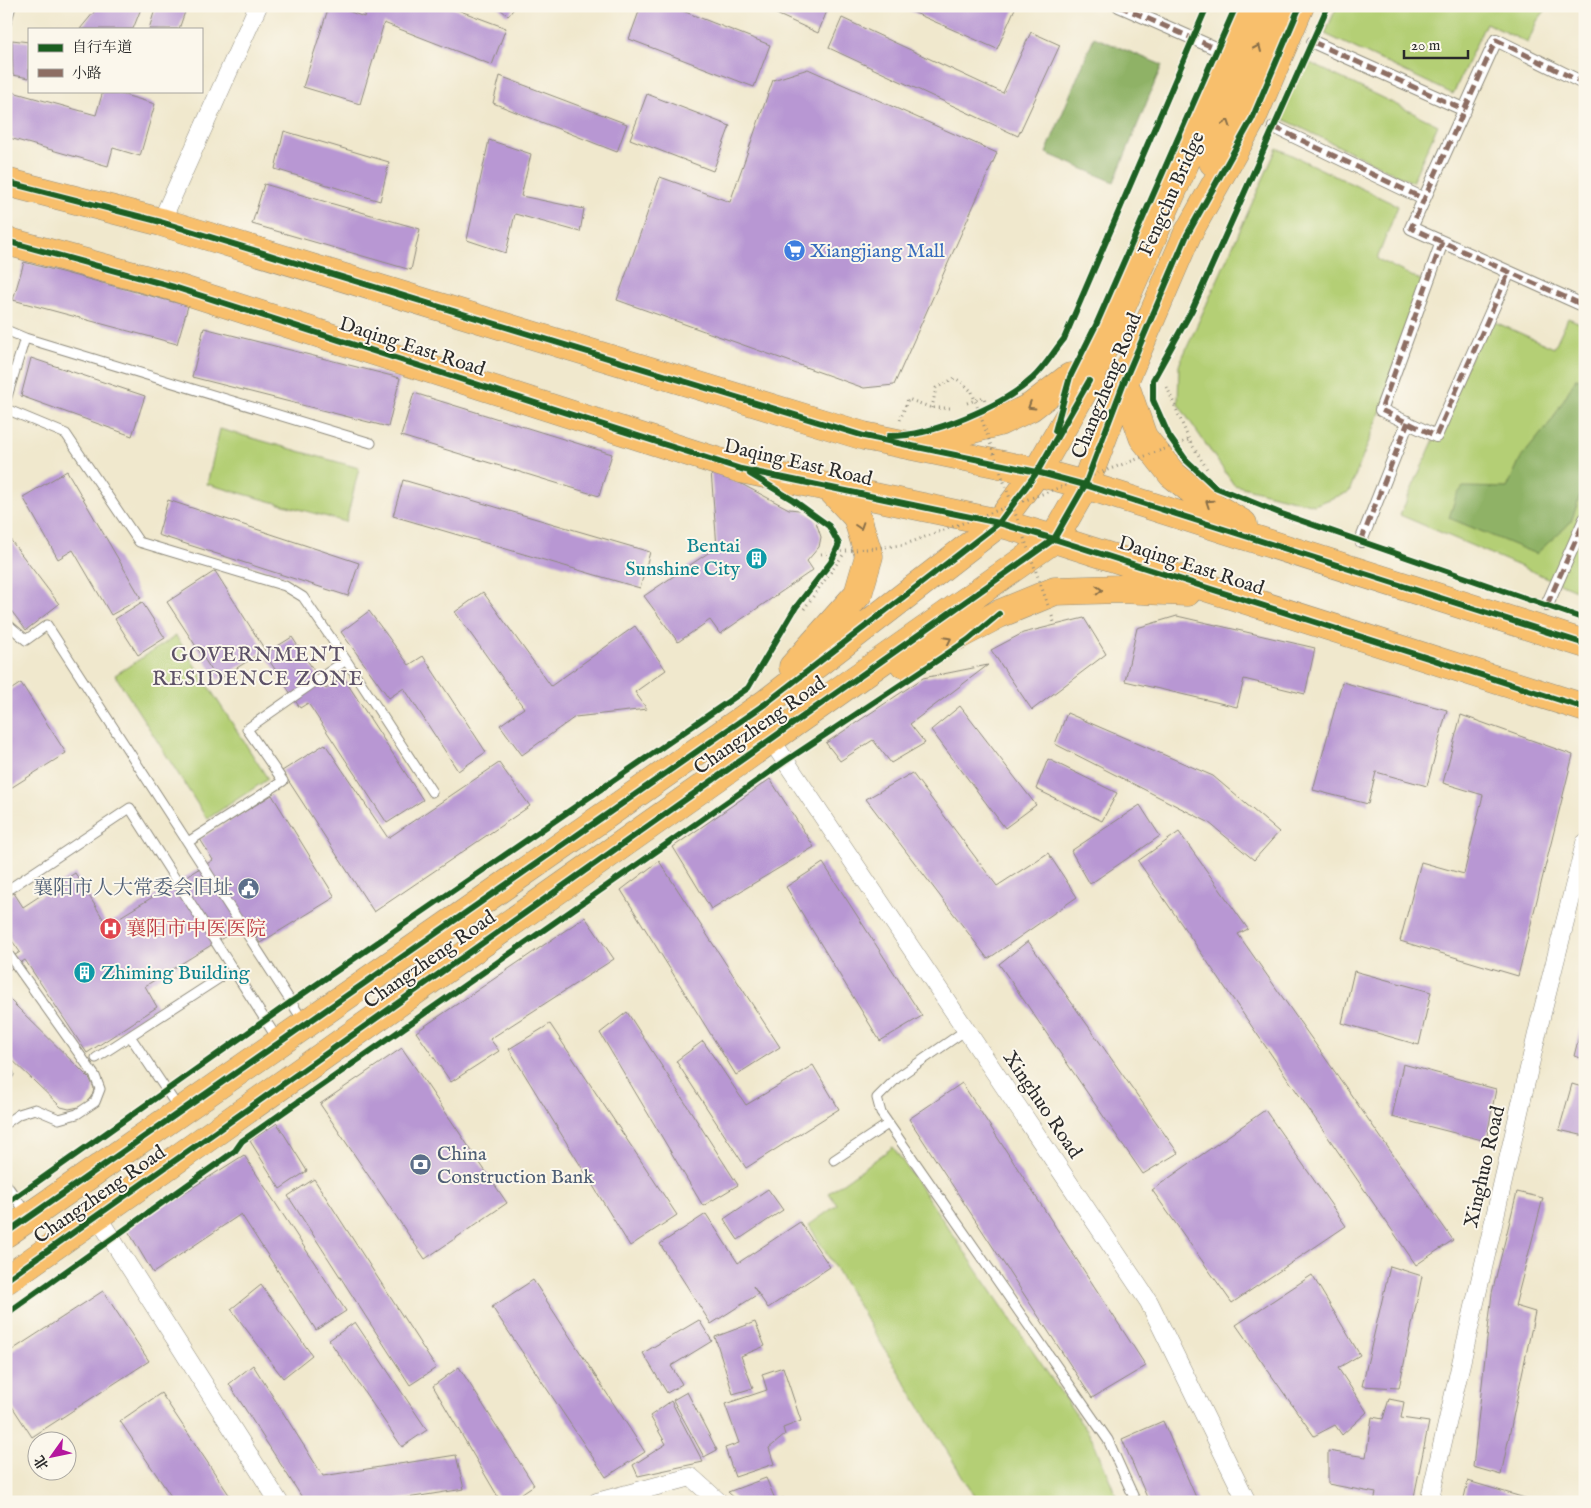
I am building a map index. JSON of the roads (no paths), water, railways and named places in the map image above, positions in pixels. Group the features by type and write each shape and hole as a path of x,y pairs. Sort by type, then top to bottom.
{"main road":[{"name":"Changzheng Road","path":"6,1233 765,704 1005,514 1043,461 1080,379 1096,325 1236,6"},
{"name":"Fengchu Bridge","path":"1187,235 1254,6"},
{"name":"Fengchu Bridge","path":"1080,379 1230,86 1277,6"},
{"name":"Changzheng Road","path":"6,1280 1054,539 1085,485 1124,382 1187,235 1252,119 1300,6"},
{"name":"Daqing East Road","path":"6,182 161,222 864,436 912,446 1043,461 1085,485 1585,644"},
{"name":"Daqing East Road","path":"6,241 174,287 741,469 830,488 1005,514 1054,539 1585,708"},
{"path":"912,446 999,422 1031,407 1080,379"},
{"path":"1124,382 1143,437 1172,474 1206,502 1280,547"},
{"path":"765,704 783,678 858,594 869,556 857,517 830,488"},
{"path":"682,801 718,787 844,700 922,653 999,614 1055,591 1120,589 1223,594"}],"street":[{"path":"161,222 258,6"},
{"path":"1118,6 1217,49"},
{"path":"1585,84 1496,40 1411,228 1585,306"},
{"path":"1312,42 1465,110"},
{"path":"1274,127 1424,199"},
{"path":"1442,242 1381,410 1436,436 1509,272"},
{"path":"1361,541 1408,422"},
{"path":"1547,605 1585,519"},
{"name":"Xinghuo Road","path":"776,747 1149,1302 1247,1502"},
{"name":"Xinghuo Road","path":"1429,1502 1540,1020 1585,843"},
{"path":"97,1216 279,1502"},
{"path":"596,1502 691,1476 719,1502"}],"lane":[{"path":"6,24 11,6"},
{"path":"6,330 25,338 370,443"},
{"path":"6,400 25,338"},
{"path":"6,409 66,434 139,542 285,586 303,597 432,792"},
{"path":"6,623 26,640 47,625 306,1024"},
{"path":"188,842 283,781 247,730 346,660"},
{"path":"6,891 130,808 279,1043"},
{"path":"6,951 95,1076 100,1089 95,1102 77,1114 59,1119 34,1109 19,1114 6,1123"},
{"path":"96,1058 218,979"},
{"path":"966,1030 898,1076 876,1098 881,1113 1108,1440 1136,1502"},
{"path":"130,1036 180,1112"},
{"path":"834,1160 888,1124"},
{"path":"6,1184 29,1217"}],"place":[{"name":"Xiangjiang Mall","path":"794,251"},
{"name":"Bentai Sunshine City","path":"756,558"},
{"name":"襄阳市人大常委会旧址","path":"249,888"},
{"name":"襄阳市中医医院","path":"110,929"},
{"name":"Zhiming Building","path":"85,973"},
{"name":"China Construction Bank","path":"421,1165"}],"district":[{"name":"GOVERNMENT RESIDENCE ZONE","path":"258,667"}]}
